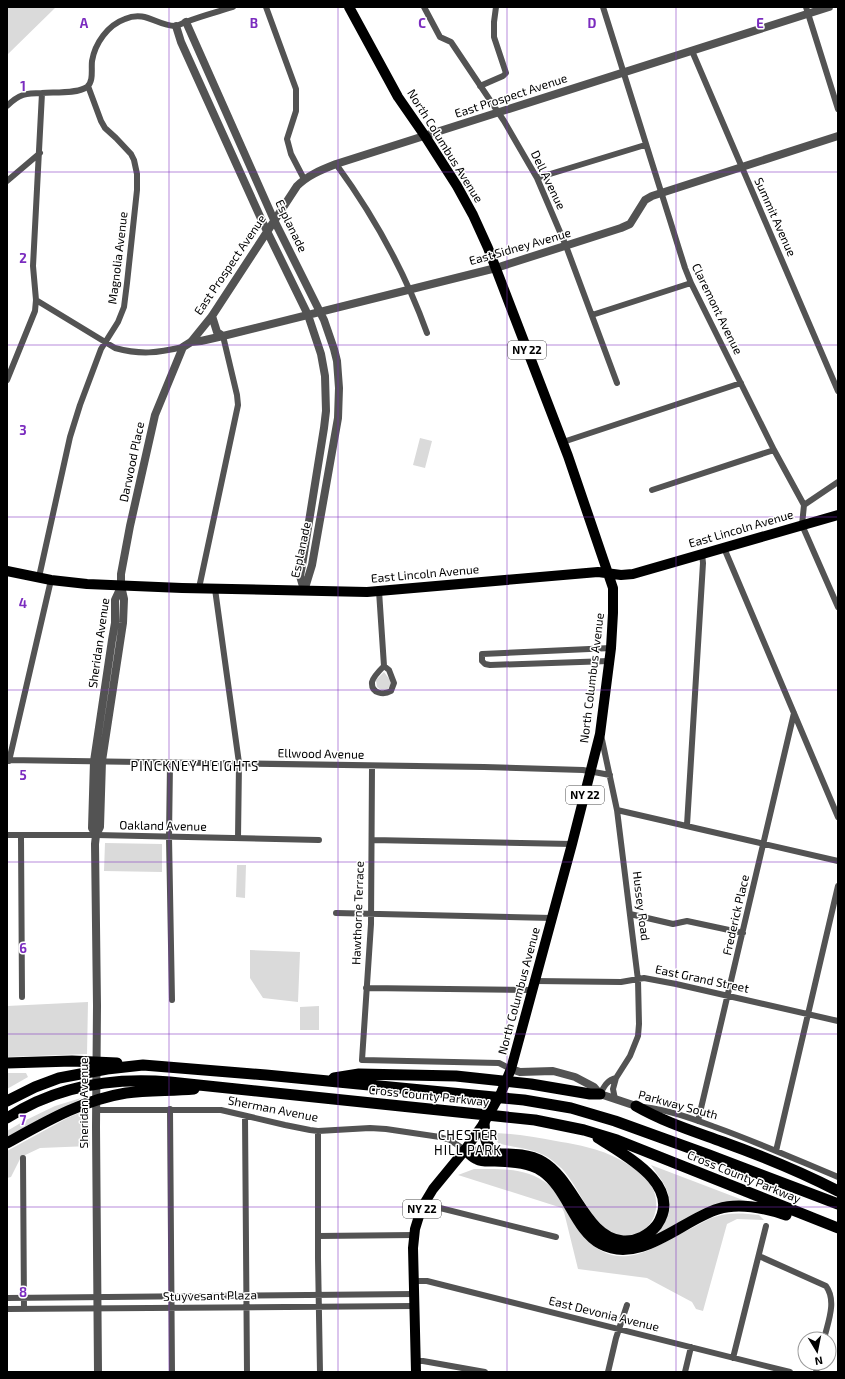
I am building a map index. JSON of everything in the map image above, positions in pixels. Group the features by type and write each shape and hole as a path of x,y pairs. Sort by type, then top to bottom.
{"highway":[{"path":"7,1063 88,1066"},
{"name":"Cross County Parkway","path":"7,1101 44,1083 88,1066 107,1065 148,1065 513,1099 560,1106 610,1119 838,1204"},
{"path":"320,1080 358,1074 442,1076 522,1082 590,1094 600,1094"},
{"name":"Cross County Parkway","path":"7,1118 42,1100 74,1088 108,1082 153,1080 535,1120 588,1131 643,1150 838,1229"},
{"path":"7,1143 55,1117 87,1103 108,1097 140,1091 220,1088"},
{"path":"636,1106 653,1116 771,1160 838,1191"},
{"path":"484,1123 486,1143 490,1149 498,1153"},
{"path":"465,1150 474,1152 524,1155 534,1158 548,1166 561,1178 594,1226 607,1237 624,1241 636,1239 646,1235 658,1223 662,1212 662,1197 658,1184 638,1165 588,1131"},
{"path":"465,1150 478,1160 521,1163 532,1166 543,1172 556,1185 587,1232 595,1240 612,1248 624,1250 643,1246 707,1213 730,1206 766,1209 838,1229"}],"main road":[{"name":"North Columbus Avenue","path":"349,7 398,97 425,136 466,202 488,248 562,442 613,588 611,648 600,734 572,844 511,1068 484,1123 465,1150 433,1189 424,1204 414,1235 413,1281 416,1372"},
{"name":"East Lincoln Avenue","path":"7,571 51,580 87,584 304,591 379,591 598,572 621,575 633,574 838,515"}],"street":[{"path":"7,106 15,98 23,94 82,90 88,86 91,82 92,60 101,38 111,27 124,19 135,16 152,19 166,25 176,26 233,7"},
{"path":"266,7 296,89 296,111 287,139 291,154 304,179"},
{"name":"Dell Avenue","path":"424,7 440,37 451,42 499,113 537,178 566,246 618,383"},
{"path":"480,86 503,76 506,73 494,37 496,7"},
{"name":"Claremont Avenue","path":"603,7 645,145 691,283 774,450 804,505"},
{"name":"East Prospect Avenue","path":"36,300 116,348 130,352 155,353 182,347 191,342 212,316 296,186 312,173 336,164 692,51 807,10 829,7"},
{"path":"807,10 838,109"},
{"name":"Esplanade","path":"186,22 274,220 320,312 334,349 338,373 339,402 333,452 312,565 304,591"},
{"name":"Esplanade","path":"176,26 181,42 267,231 308,315 321,354 325,376 326,411 322,446 300,576 304,591"},
{"name":"Summit Avenue","path":"692,51 838,391"},
{"name":"Magnolia Avenue","path":"39,577 70,437 80,405 105,342 118,322 124,307 137,190 137,174 134,160 131,154 105,128 88,86"},
{"path":"7,379 35,311 36,300 33,266 42,93"},
{"name":"East Sidney Avenue","path":"191,342 223,336 496,268 566,246 630,224 645,200 661,192 838,136"},
{"path":"537,178 645,145"},
{"path":"7,181 40,153"},
{"path":"336,164 373,219 390,248 427,333"},
{"path":"592,315 691,283"},
{"path":"200,588 238,405 223,336 217,332 212,316"},
{"name":"Darwood Place","path":"121,586 121,574 130,526 155,415 182,347"},
{"path":"562,442 741,383"},
{"path":"652,490 774,450"},
{"path":"838,482 804,505 802,525 838,607"},
{"path":"724,548 838,817"},
{"path":"687,825 702,554"},
{"path":"8,760 51,580"},
{"name":"Sheridan Avenue","path":"98,1372 95,844 96,835 100,827 98,761 123,623 124,599 121,586"},
{"path":"216,588 239,763 238,838"},
{"path":"379,591 384,666"},
{"path":"609,661 490,665 485,664 482,657 611,648"},
{"name":"Frederick Place","path":"698,1121 729,996 794,713"},
{"name":"Hussey Road","path":"600,734 618,810 638,980 638,1036 634,1049 616,1078 613,1089 615,1099"},
{"name":"Ellwood Avenue","path":"8,760 484,767 583,770 610,775"},
{"path":"170,763 169,837 172,1000"},
{"name":"Hawthorne Terrace","path":"372,766 371,914 362,1060 499,1063 511,1068"},
{"path":"618,810 838,861"},
{"name":"Oakland Avenue","path":"7,835 96,835 320,840"},
{"path":"21,836 22,996"},
{"path":"372,840 572,844"},
{"path":"776,1150 838,886"},
{"path":"336,913 552,918"},
{"path":"630,914 672,924 688,921 743,933"},
{"name":"East Grand Street","path":"366,988 534,986 621,982 644,978 659,980 838,1021"},
{"name":"Parkway South","path":"511,1068 520,1072 546,1071 568,1074 594,1087 600,1094 636,1106 656,1109 698,1121 776,1150 838,1177"},
{"name":"Hussey Road","path":"600,1094 607,1083 616,1078"},
{"name":"Sherman Avenue","path":"96,1110 221,1110 301,1129 318,1131 370,1128 440,1137 450,1140 465,1150"},
{"path":"170,1110 172,1372"},
{"path":"245,1116 247,1372"},
{"path":"318,1131 320,1372"},
{"path":"23,1158 24,1309"},
{"path":"424,1204 556,1237"},
{"path":"733,1358 766,1226"},
{"path":"318,1236 414,1235"},
{"path":"759,1256 826,1286 832,1296 826,1331"},
{"name":"East Devonia Avenue","path":"413,1281 426,1281 691,1347 771,1370 790,1372"},
{"name":"Stuyvesant Plaza","path":"7,1298 414,1294"},
{"path":"608,1372 627,1305"},
{"name":"Stuyvesant Plaza","path":"7,1309 414,1306"},
{"path":"685,1372 691,1347"},
{"path":"416,1361 485,1372"}],"shaded area":[{"path":"7,7 56,7 7,55"},
{"path":"420,438 432,441 425,468 413,465"},
{"path":"384,672 391,684 387,690 381,690 377,687 376,680"},
{"path":"105,843 162,844 162,872 104,871"},
{"path":"237,865 246,865 245,898 236,897"},
{"path":"250,950 300,952 298,1002 263,998 250,978"},
{"path":"88,1002 87,1054 7,1057 7,1006"},
{"path":"319,1006 319,1030 300,1030 300,1007"},
{"path":"7,1073 26,1073 28,1077 7,1089"},
{"path":"81,1098 72,1105 7,1138 7,1131 24,1121 55,1106"},
{"path":"87,1110 90,1146 40,1148 21,1157 11,1177 7,1178 7,1151 69,1117"},
{"path":"496,1133 541,1138 577,1145 614,1156 643,1175 652,1187 656,1198 656,1209 653,1220 638,1234 627,1236 611,1233 592,1214 569,1178 560,1167 547,1157 534,1151 498,1143 495,1137"},
{"path":"651,1165 748,1202 652,1238 668,1214 669,1200 668,1193 662,1180"},
{"path":"474,1169 513,1170 541,1179 553,1189 575,1223 590,1242 609,1254 620,1256 634,1255 646,1251 717,1216 729,1214 759,1215 764,1220 737,1219 727,1224 703,1311 696,1309 692,1302 647,1278 578,1269 562,1208 458,1175"}],"district":[{"name":"PINCKNEY HEIGHTS","path":"195,766"},
{"name":"CHESTER HILL PARK","path":"468,1142"}]}
